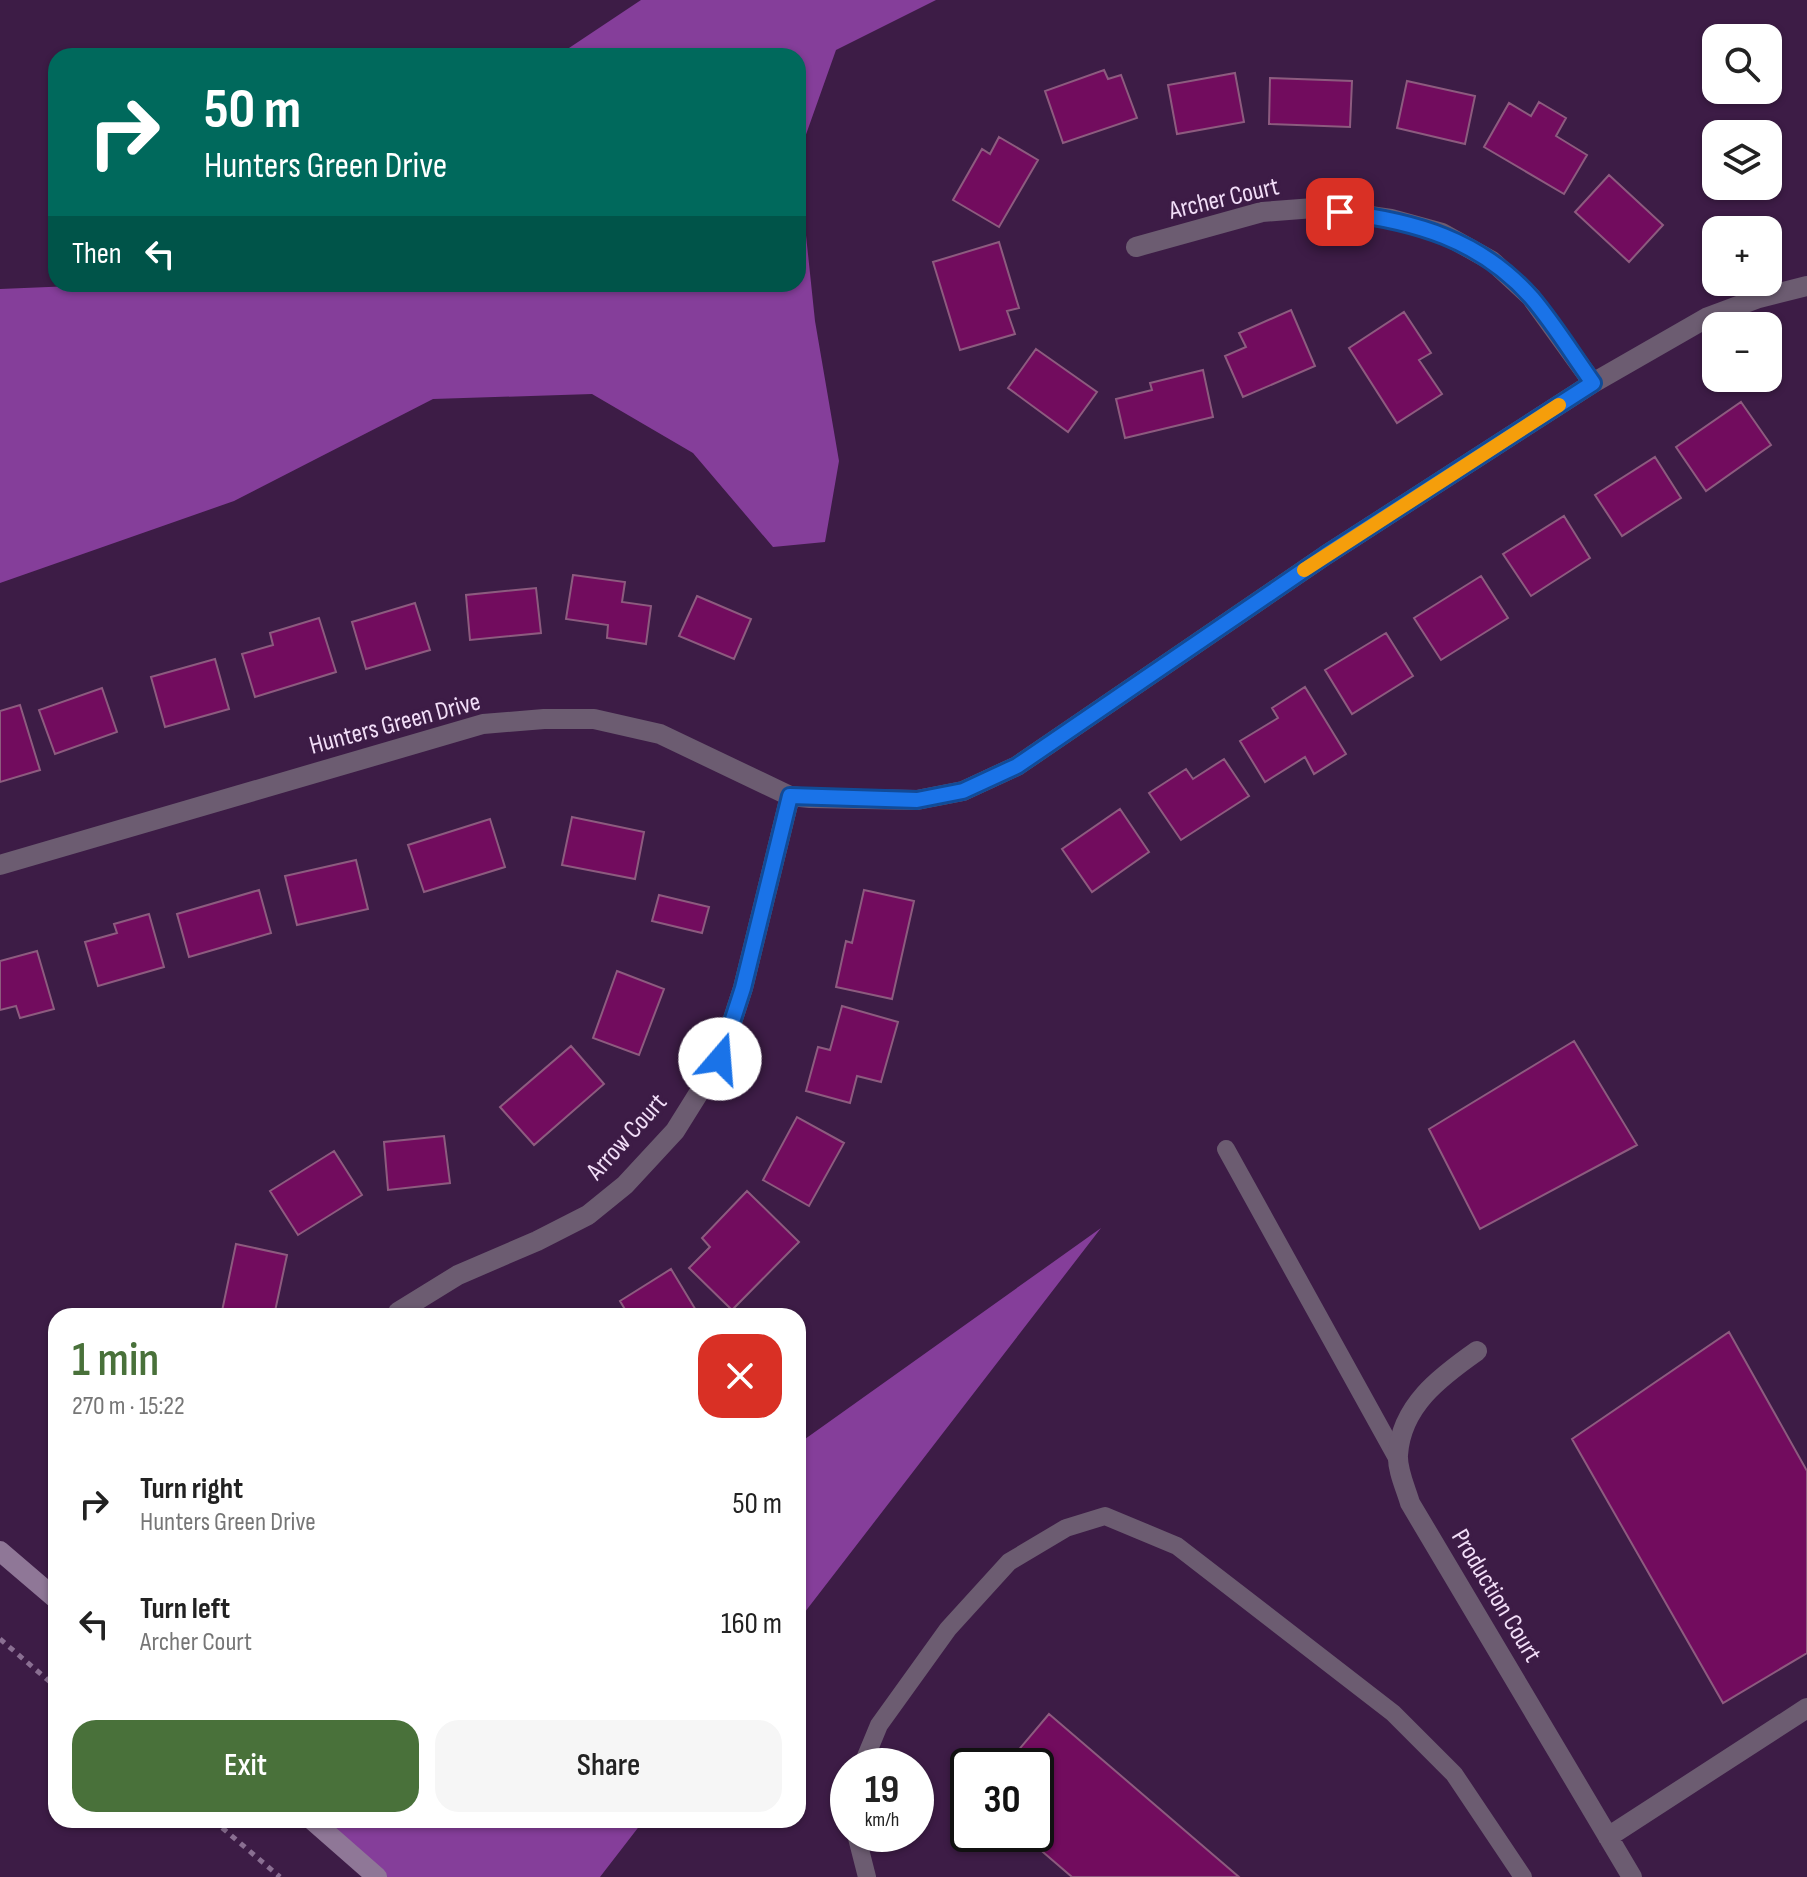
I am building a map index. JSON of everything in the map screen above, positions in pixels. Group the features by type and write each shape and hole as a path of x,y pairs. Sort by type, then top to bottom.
{"main road":[{"path":"0,1551 48,1592"},
{"path":"321,1828 377,1877"}],"street":[{"name":"Archer Court","path":"1136,247 1262,212 1314,208 1391,219 1442,233 1492,261 1531,297 1593,383"},
{"name":"Hunters Green Drive","path":"0,865 483,724 544,719 594,719 660,734 790,796 917,800 963,791 1017,766 1326,555 1593,383 1708,317 1759,298 1807,286"},
{"name":"Arrow Court","path":"404,1308 458,1275 588,1215 625,1185 675,1131 720,1059 743,988 790,796"},
{"path":"1397,1458 1403,1430 1418,1401 1443,1376 1477,1351"},
{"name":"Production Court","path":"1397,1458 1410,1503 1632,1877"},
{"path":"1608,1837 1807,1708"}],"lane":[{"path":"1226,1149 1397,1458"},
{"path":"869,1748 879,1725 948,1629 1009,1562 1066,1528 1105,1516 1177,1546 1393,1713 1454,1774 1523,1877"},
{"path":"861,1852 867,1877"}],"path":[{"path":"0,1639 48,1680"},
{"path":"222,1828 280,1877"}],"shaded area":[{"path":"641,0 936,0 836,50 806,134 806,48 569,48"},
{"path":"806,235 815,321 839,461 825,542 773,547 693,453 592,394 433,399 234,501 0,583 0,289 48,287 48,292 806,292"},
{"path":"1101,1228 806,1611 806,1438"},
{"path":"321,1828 638,1828 600,1877 377,1877"}],"building":[{"path":"1104,70 1108,79 1121,75 1137,118 1063,143 1045,91"},
{"path":"1235,73 1244,122 1177,134 1168,85"},
{"path":"1270,78 1352,81 1350,127 1269,124"},
{"path":"1407,81 1475,96 1465,144 1397,128"},
{"path":"1539,102 1566,118 1556,136 1587,155 1564,194 1484,147 1509,103 1531,116"},
{"path":"999,137 1038,160 999,227 953,200 982,149 990,154"},
{"path":"1609,175 1663,225 1629,262 1575,212"},
{"path":"999,242 1019,308 1007,311 1015,334 960,350 933,262"},
{"path":"1291,310 1315,366 1243,397 1225,356 1246,347 1239,333"},
{"path":"1404,312 1431,353 1419,360 1442,394 1397,423 1349,348"},
{"path":"1036,349 1097,392 1068,432 1008,388"},
{"path":"1203,370 1213,417 1125,438 1116,399 1152,390 1150,383"},
{"path":"1741,402 1771,445 1706,491 1676,447"},
{"path":"1655,457 1681,498 1622,536 1595,495"},
{"path":"1564,516 1590,558 1531,596 1503,554"},
{"path":"573,575 625,582 622,602 651,606 646,644 607,638 608,625 566,619"},
{"path":"1481,576 1508,618 1441,660 1414,618"},
{"path":"536,588 541,633 470,640 466,595"},
{"path":"697,596 751,619 734,659 679,636"},
{"path":"415,603 430,650 366,669 352,622"},
{"path":"319,618 336,672 255,697 242,654 273,645 270,633"},
{"path":"1386,633 1413,676 1352,714 1325,670"},
{"path":"215,659 229,709 165,727 151,677"},
{"path":"1305,687 1346,754 1314,774 1305,757 1265,782 1240,741 1278,718 1272,708"},
{"path":"102,688 117,732 55,754 39,710"},
{"path":"20,705 40,770 0,782 0,711"},
{"path":"1224,759 1249,796 1181,840 1149,793 1186,769 1193,779"},
{"path":"1120,809 1149,852 1092,892 1062,849"},
{"path":"572,817 644,832 635,879 562,865"},
{"path":"490,819 505,867 424,892 408,845"},
{"path":"356,860 368,909 297,925 285,876"},
{"path":"259,890 271,933 189,957 177,914"},
{"path":"864,890 914,901 892,999 836,987 846,941 852,943"},
{"path":"659,895 709,907 702,933 652,921"},
{"path":"149,914 164,967 98,986 85,942 117,933 114,924"},
{"path":"37,951 54,1009 20,1018 16,1006 0,1010 0,961"},
{"path":"617,971 664,989 639,1055 593,1038"},
{"path":"842,1006 898,1022 881,1082 857,1076 850,1103 806,1091 818,1047 830,1050"},
{"path":"1574,1041 1637,1145 1480,1229 1429,1129"},
{"path":"571,1046 604,1084 534,1145 500,1107"},
{"path":"797,1117 844,1143 809,1206 763,1180"},
{"path":"444,1136 450,1183 388,1190 384,1142"},
{"path":"334,1151 362,1195 298,1235 270,1191"},
{"path":"747,1191 799,1242 734,1308 730,1308 689,1268 710,1247 702,1238"},
{"path":"236,1244 287,1255 276,1308 223,1308"},
{"path":"671,1269 695,1308 624,1308 620,1301"},
{"path":"1729,1332 1807,1471 1807,1653 1723,1703 1572,1439"},
{"path":"1049,1714 1239,1877 1072,1877 1043,1852 1054,1852 1054,1748 1020,1748"}],"slow traffic":[{"path":"1304,570 1559,405"}],"route":[{"path":"720,1059 743,988 790,796 917,800 963,791 1017,766 1326,555 1593,383 1531,297 1492,261 1442,233 1391,219 1340,212"}]}
